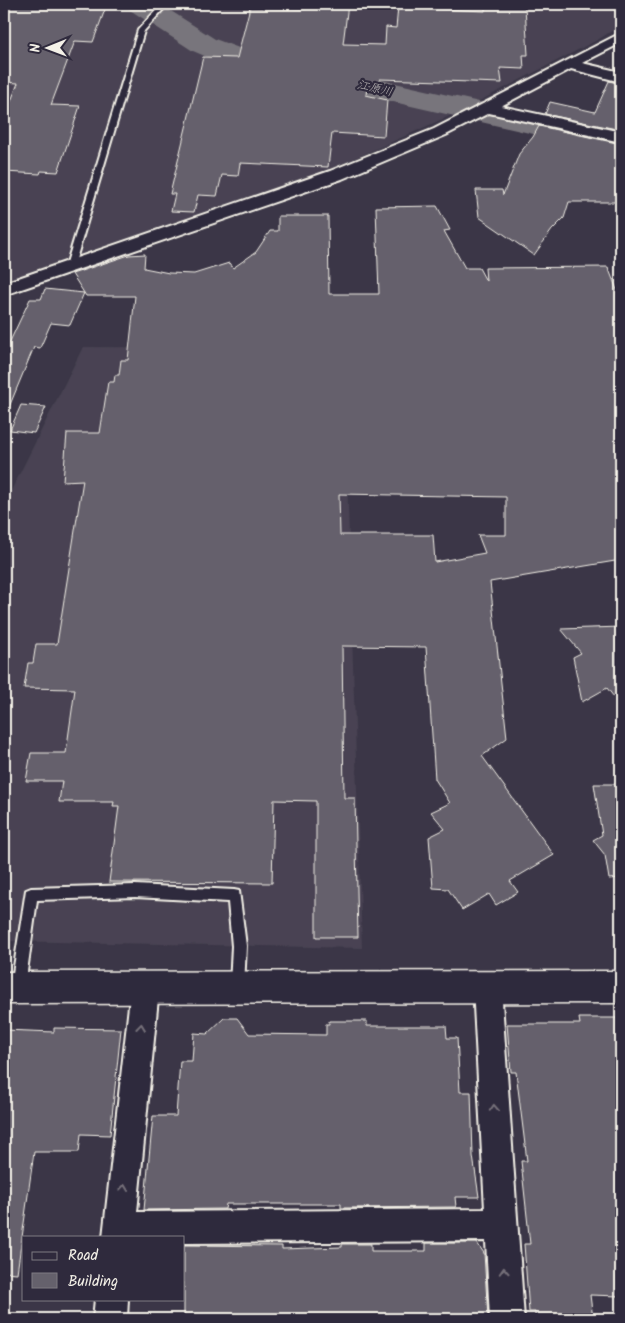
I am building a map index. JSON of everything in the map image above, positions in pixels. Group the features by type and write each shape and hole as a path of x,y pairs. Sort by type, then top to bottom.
{"street":[{"path":"4,290 336,175 440,132 621,38"},
{"path":"571,65 621,77"},
{"path":"489,108 621,137"},
{"path":"487,987 507,1319"},
{"path":"11,988 621,988"},
{"path":"145,988 119,1232 501,1225"},
{"path":"110,1319 112,1300"}],"lane":[{"path":"70,266 141,30 164,4"},
{"path":"11,988 31,894 135,891 234,896 239,946 237,988"}],"shaded area":[{"path":"4,4 621,4 621,25 599,39 456,113 334,168 4,282"},
{"path":"83,347 343,348 362,948 4,941 4,525 11,491"}],"building":[{"path":"4,4 107,4 93,42 75,41 51,105 80,106 58,172 41,171 40,174 4,172 4,119 18,83 4,82"},
{"path":"307,4 348,4 343,44 385,45 386,27 396,28 398,7 485,11 485,8 498,4 525,7 528,55 523,55 524,69 500,68 502,83 380,79 379,87 367,87 366,95 387,100 384,136 332,133 328,167 240,163 238,176 222,175 217,196 198,195 194,212 171,211 175,194 170,194 203,57 237,58 250,7 306,9"},
{"path":"609,81 621,84 621,130 545,114 550,102 595,112"},
{"path":"539,126 621,144 621,202 569,202 564,218 552,230 534,255 479,217 476,190 502,190 503,195 519,154 533,137"},
{"path":"437,206 450,230 444,231 465,268 479,268 486,281 485,268 608,267 621,300 621,560 490,582 507,738 482,756 554,855 510,881 518,892 496,905 489,894 462,910 448,889 433,888 429,837 445,829 431,812 450,803 435,779 426,647 342,646 344,798 355,798 358,937 316,937 316,801 274,800 272,883 109,882 119,806 113,806 114,802 59,802 62,781 26,781 31,753 66,753 75,689 24,688 28,663 33,663 36,644 57,644 83,480 63,481 67,433 100,433 108,382 114,382 115,375 119,375 121,360 128,360 135,296 86,296 72,274 129,255 145,254 144,268 169,273 194,274 229,263 233,268 256,252 270,231 278,231 278,216 328,216 329,294 379,294 376,207","holes":["339,494 506,497 506,535 478,535 485,553 435,562 433,535 340,535"]},
{"path":"45,289 84,293 70,325 51,323 40,348 34,347 4,419 4,354 30,299 41,299"},
{"path":"21,405 46,407 34,433 10,430"},
{"path":"621,627 621,706 607,688 582,702 573,657 581,653 561,629"},
{"path":"594,784 621,784 621,878 609,879 605,855 593,840 602,835"},
{"path":"224,1018 237,1018 249,1034 326,1035 326,1024 329,1024 329,1021 367,1021 367,1026 446,1026 447,1038 457,1038 460,1092 471,1092 473,1156 479,1197 455,1197 456,1207 341,1208 341,1204 226,1204 225,1209 144,1210 153,1116 176,1116 180,1061 192,1061 194,1033 207,1034"},
{"path":"579,1018 621,1018 621,1196 616,1196 621,1249 621,1277 617,1277 619,1296 590,1295 593,1319 535,1319 535,1312 529,1312 524,1244 530,1244 521,1161 527,1161 516,1072 511,1072 507,1024 580,1024"},
{"path":"54,1028 121,1029 110,1135 81,1134 79,1152 34,1152 17,1273 4,1272 4,1030 54,1032"},
{"path":"426,1243 477,1243 484,1253 488,1318 446,1317 446,1315 379,1315 379,1317 184,1319 185,1245 282,1246 282,1249 342,1247 342,1244 371,1244 371,1251 426,1251"}],"waterway":[{"name":"江原川","path":"140,4 204,45 230,55 621,144"}]}
